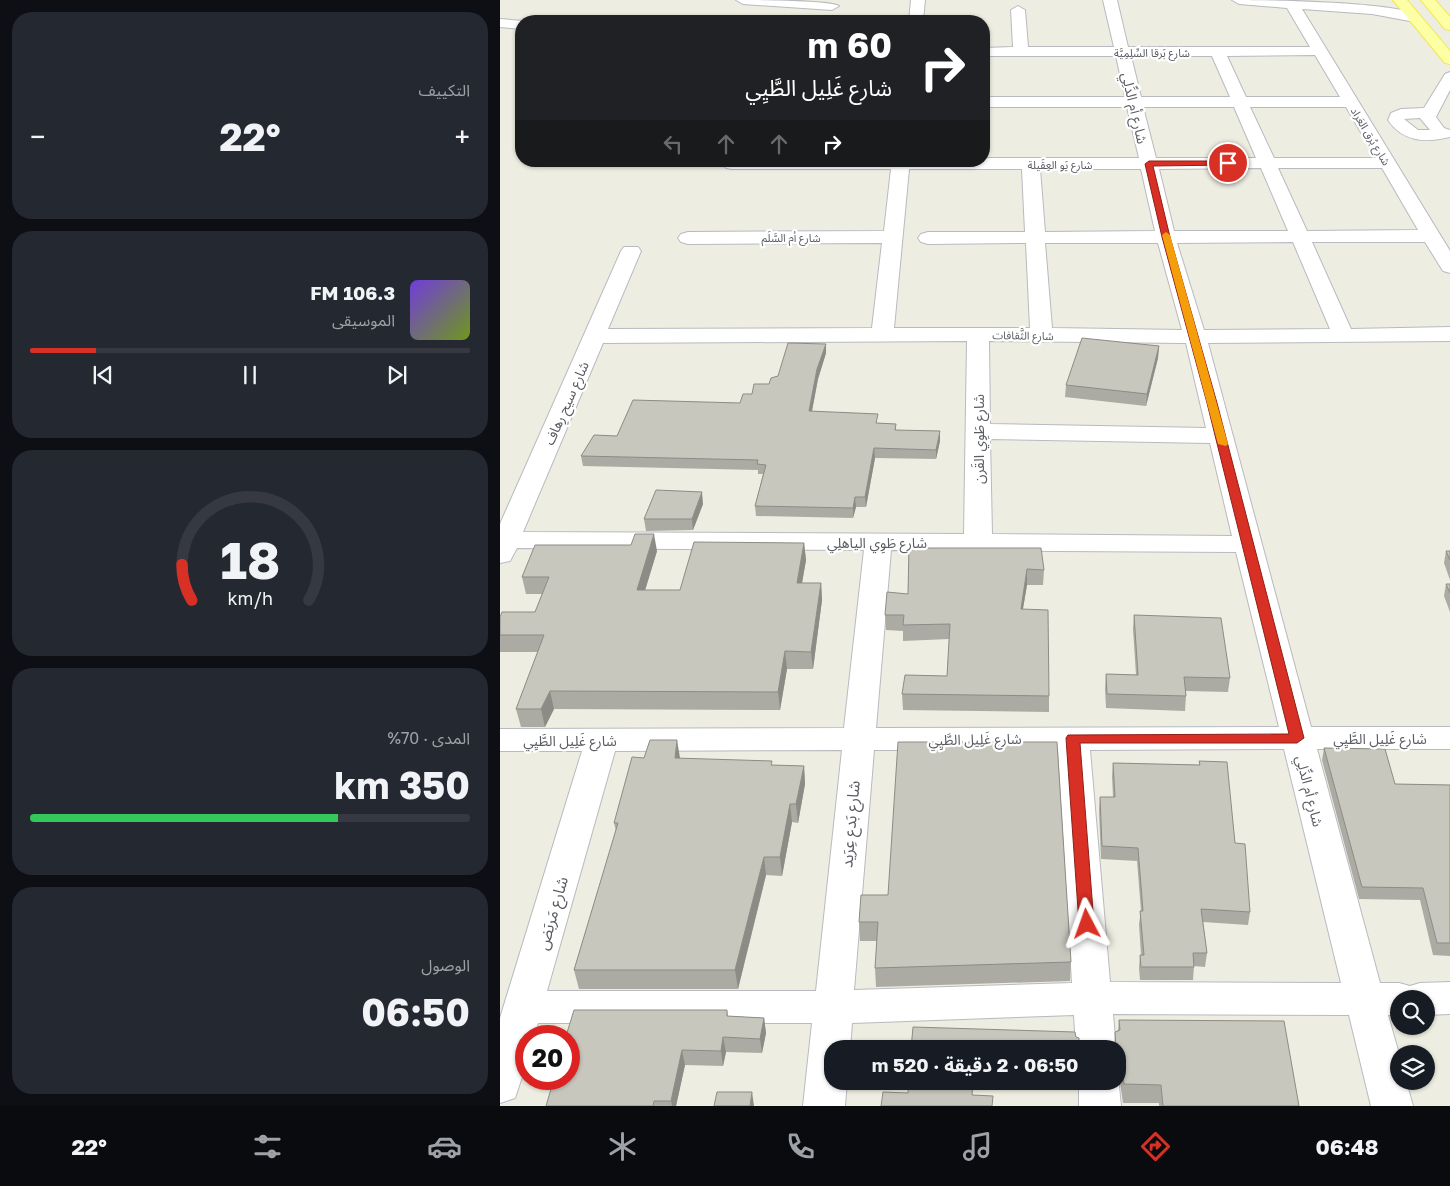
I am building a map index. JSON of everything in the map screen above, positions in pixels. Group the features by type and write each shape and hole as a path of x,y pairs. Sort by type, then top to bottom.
{"main road":[{"path":"1428,0 1450,26"},
{"path":"1400,1 1450,60"}],"street":[{"path":"743,0 837,3"},
{"path":"917,15 918,0"},
{"name":"شارع أم الدِّلِي","path":"1110,0 1166,237 1221,436 1297,738 1381,1000 1392,1106"},
{"path":"1239,0 1292,4 1350,5 1416,18"},
{"path":"1372,10 1392,6 1400,1"},
{"path":"819,15 822,9 837,3"},
{"name":"شارع بُرق العَراد","path":"1292,4 1450,267"},
{"path":"1350,5 1356,24"},
{"path":"1018,10 1021,52"},
{"path":"500,23 515,24"},
{"name":"شارع بَرقا السِّلِمِيَّة","path":"990,52 1320,51"},
{"path":"1218,52 1343,334"},
{"path":"1447,135 1432,123 1428,117 1429,112 1450,77"},
{"path":"990,102 1351,102"},
{"path":"1429,112 1401,114 1397,116 1396,120 1405,131 1412,135 1447,135"},
{"name":"شارع يَو العِقَيلة","path":"990,163 1388,163"},
{"path":"1031,164 1041,335"},
{"path":"882,335 901,167"},
{"path":"928,238 1432,236"},
{"name":"شارع أم السَّلَم","path":"688,238 894,237"},
{"name":"شارع سيح رِهاف","path":"503,548 631,251"},
{"name":"شارع الثَّقافات","path":"596,336 978,334 1195,337 1450,334"},
{"name":"شارع طَوِي القَرن","path":"978,334 978,543"},
{"path":"978,431 1221,436"},
{"name":"شارع طَوِي الياهلِي","path":"503,548 878,542 1247,544"},
{"name":"شارع بَدع عِرَيد","path":"824,1106 878,542"},
{"path":"1073,738 1095,1040"},
{"name":"شارع غَلِيل الطَّيِي","path":"500,740 1450,738"},
{"name":"شارع مَربَض","path":"500,1085 525,1007 602,740"},
{"path":"525,1007 833,1007 1092,998 1381,1000"},
{"path":"1435,998 1450,998"},
{"path":"1099,1090 1100,1106"}],"building":[{"path":"1082,338 1159,346 1147,394 1066,385"},
{"path":"788,343 826,344 817,369 809,411 878,414 876,423 896,424 895,430 940,431 936,450 874,448 865,497 855,497 853,508 755,506 766,465 757,464 758,460 581,456 594,435 617,436 633,400 740,403 743,394 752,394 754,384 769,384 771,378 778,376"},
{"path":"656,490 702,492 692,519 644,519"},
{"path":"635,534 654,534 637,590 680,590 694,542 804,543 797,583 821,583 811,652 785,651 778,692 550,691 541,709 516,709 544,635 500,635 500,617 502,612 535,612 549,577 522,577 535,545 631,545"},
{"path":"909,548 1041,548 1044,570 1027,569 1021,609 1048,610 1049,696 902,694 905,675 947,676 950,624 903,625 904,615 885,615 887,592 908,594"},
{"path":"1446,551 1450,551 1450,560"},
{"path":"1446,584 1450,584 1450,593"},
{"path":"1134,615 1221,618 1230,678 1184,677 1186,696 1107,694 1106,674 1138,675"},
{"path":"650,740 677,740 675,758 772,761 771,765 804,766 796,804 790,804 780,857 764,857 735,970 574,970 618,823 614,823 632,757 644,758"},
{"path":"898,742 1057,742 1071,962 875,968 878,922 859,922 861,895 888,895"},
{"path":"1324,748 1385,749 1395,784 1450,785 1450,943 1437,943 1423,888 1362,887"},
{"path":"1199,761 1227,762 1235,843 1245,844 1250,912 1201,909 1207,953 1193,953 1194,967 1141,967 1140,955 1144,955 1140,911 1143,911 1138,848 1102,846 1100,797 1115,797 1113,763 1200,765"},
{"path":"574,1010 727,1010 727,1016 764,1018 760,1039 723,1037 721,1051 682,1050 671,1101 654,1101 653,1106 546,1106 551,1090 580,1090 580,1025 569,1025"},
{"path":"1119,1020 1284,1021 1299,1106 1163,1106 1161,1085 1126,1084 1126,1040 1115,1040 1115,1032 1120,1030"},
{"path":"913,1027 1075,1032 1076,1037 1079,1038 1079,1040 912,1040"},
{"path":"908,1090 972,1090 972,1095 993,1096 992,1106 881,1106 883,1092 908,1093"},
{"path":"717,1092 752,1092 750,1106 714,1106"}],"slow traffic":[{"path":"1166,235 1223,444"}],"route":[{"path":"1087,924 1073,738 1297,738 1195,337 1166,237 1149,164 1228,163"}]}
